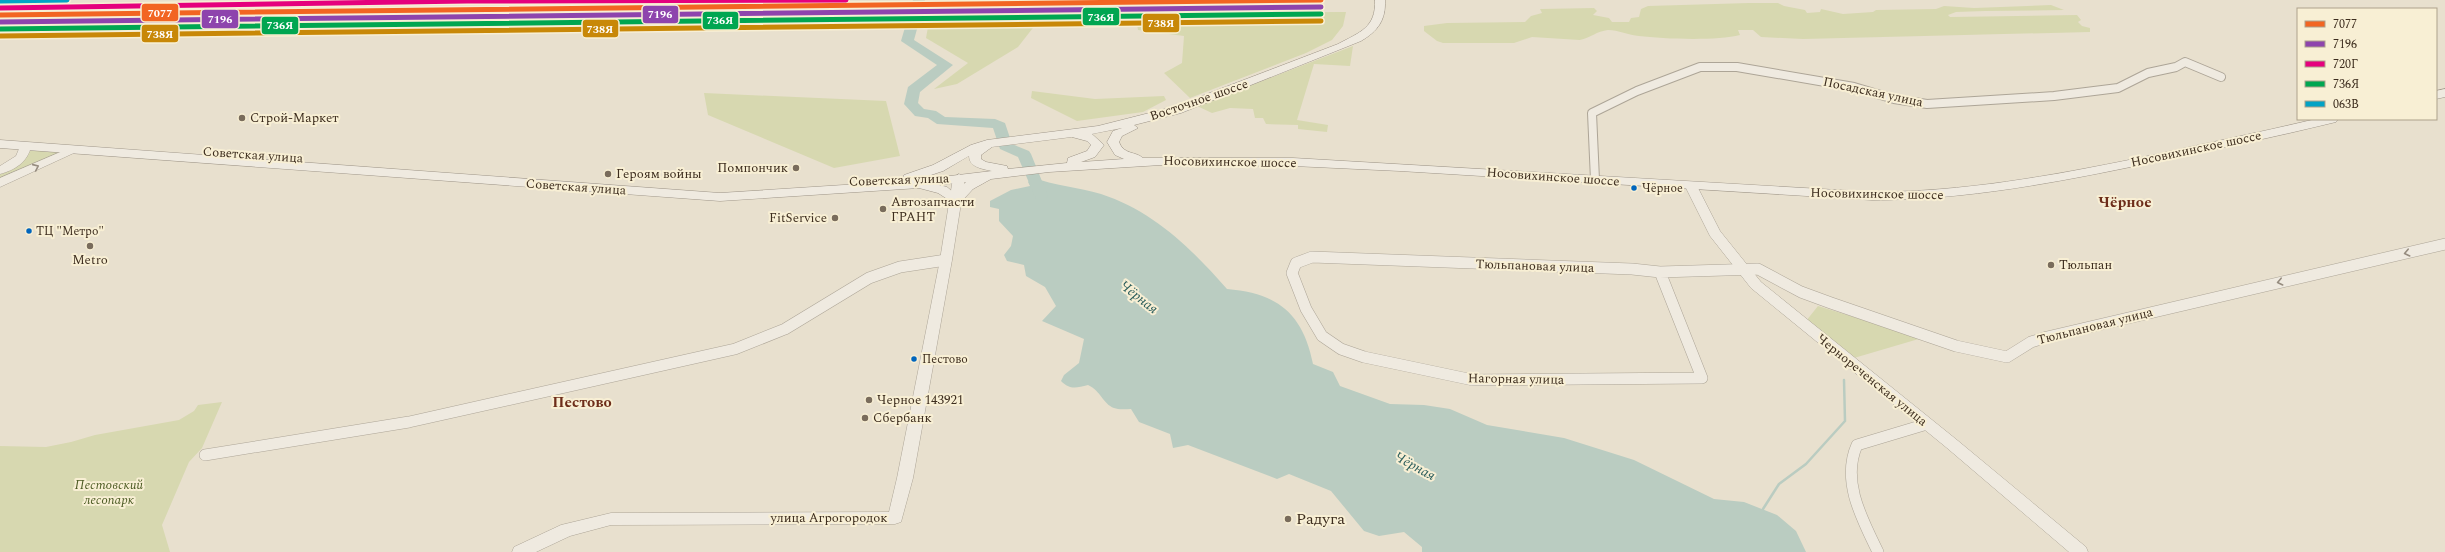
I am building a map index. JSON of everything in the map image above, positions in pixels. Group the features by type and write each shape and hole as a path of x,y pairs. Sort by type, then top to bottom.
{"main road":[{"name":"Восточное шоссе","path":"908,182 968,152 993,143 1126,124 1177,110 1342,46 1361,36 1375,26 1380,18 1380,0"},
{"path":"1147,161 1122,154 1116,149 1113,138 1121,131 1177,110"},
{"name":"Носовихинское шоссе","path":"959,178 1014,171 1147,161 1367,165 1691,186 1872,196 1925,196 1963,194 2040,181 2243,140 2328,120"},
{"path":"1049,168 1087,156 1097,148 1097,142 1094,140 1071,133"},
{"name":"Советская улица","path":"0,137 701,189 748,189 908,182"},
{"path":"993,143 976,151 975,160 985,166 1014,171"},
{"name":"Советская улица","path":"0,144 695,196 745,197 959,178"},
{"path":"959,178 962,163 968,152"},
{"path":"908,182 937,188 955,200 962,191 976,182 1014,171"}],"street":[{"name":"Посадская улица","path":"1595,180 1592,113 1637,91 1700,67 1737,67 1854,87 1894,99 1927,104 2054,96 2065,93 2118,88 2148,73 2176,67 2186,62 2221,77"},
{"path":"0,170 19,160 24,154 25,146"},
{"path":"0,183 72,150"},
{"name":"улица Агрогородок","path":"520,552 566,530 611,518 895,518 905,478 946,260 959,178"},
{"name":"Чернореченская улица","path":"1691,186 1709,224 1727,252 1768,297 1927,424 2080,552"},
{"name":"Тюльпановая улица","path":"1727,252 1801,292 1830,303 1956,346 2007,357 2031,342 2047,337 2445,244"},
{"name":"Тюльпановая улица","path":"1312,257 1632,269 1660,272 1758,269"},
{"name":"Нагорная улица","path":"1312,257 1296,262 1292,269 1292,278 1306,309 1322,336 1341,349 1364,357 1473,380 1702,378 1660,272"},
{"path":"205,455 290,443 409,422 734,349 785,329 869,278 900,268 946,260"},
{"path":"1878,552 1865,527 1853,490 1851,461 1857,445 1927,424"}],"green space":[{"path":"1778,3 1784,6 1805,10 1807,13 1820,12 1821,9 1843,14 1873,12 1876,10 1936,9 1944,6 1974,8 2051,5 2064,10 1956,12 1948,15 1950,17 2077,15 2081,20 2078,22 2082,26 2090,28 2090,32 1803,39 1761,37 1753,30 1738,30 1740,35 1730,37 1690,39 1639,36 1608,30 1580,40 1532,37 1514,43 1443,43 1437,41 1424,31 1424,26 1447,23 1525,22 1531,16 1542,13 1540,9 1594,8 1597,11 1593,15 1609,18 1612,22 1629,22 1631,18 1639,17 1641,9 1648,6"},
{"path":"1346,12 1343,26 1332,40 1306,53 1190,98 1164,73 1182,63 1184,36 1138,30 1135,13"},
{"path":"1043,15 1018,47 957,84 934,89 968,63 926,38 930,16"},
{"path":"1353,46 1350,66 1314,64 1297,120 1328,125 1327,132 1298,129 1298,125 1266,124 1263,118 1255,118 1253,109 1230,108 1212,113 1197,106"},
{"path":"1032,91 1095,99 1164,96 1166,100 1143,112 1077,121 1031,98"},
{"path":"704,93 886,101 900,156 834,168 708,115"},
{"path":"31,150 62,152 0,180 0,172 20,163"},
{"path":"1818,306 1922,338 1854,358 1806,321"},
{"name":"Пестовский лесопарк","path":"222,402 202,448 189,462 162,525 170,552 0,552 0,446 46,447 95,435 179,420 194,411 198,405"}],"water":[{"path":"1032,177 1101,194 1138,210 1170,232 1185,245 1227,289 1245,291 1274,301 1295,319 1308,346 1313,364 1333,372 1340,386 1390,404 1424,405 1450,409 1487,425 1564,438 1634,460 1714,499 1744,502 1777,515 1796,531 1806,552 1422,552 1422,547 1404,532 1379,536 1364,531 1331,491 1289,474 1277,479 1188,445 1173,448 1170,434 1139,422 1131,409 1118,409 1110,406 1088,385 1073,388 1067,386 1061,381 1064,375 1079,363 1084,339 1042,321 1056,306 1045,287 1026,276 1024,265 1007,261 1004,255 1011,246 1013,236 999,221 999,209 990,207 990,201 1011,190 1030,186 1028,182"}],"waterway":[{"name":"Чёрная","path":"919,0 907,41 946,65 913,90 911,104 920,113 931,114 942,121 995,123 1000,126 1005,146 1024,154 1041,196"},
{"path":"1763,509 1779,484 1806,464 1845,421 1844,380"}],"transit line":[{"name":"063В","path":"0,1 67,0"},
{"name":"720Г","path":"0,8 467,1 846,0"},
{"name":"7077","path":"0,15 1321,0"},
{"name":"7196","path":"0,22 1321,7"},
{"name":"736Я","path":"0,29 1321,14"},
{"name":"738Я","path":"0,36 1321,21"}],"place":[{"name":"Строй-Маркет","path":"242,118"},
{"name":"Помпончик","path":"796,168"},
{"name":"Героям войны","path":"608,174"},
{"name":"Чёрное","path":"1634,188"},
{"name":"Автозапчасти ГРАНТ","path":"883,209"},
{"name":"FitService","path":"835,218"},
{"name":"ТЦ \"Метро\"","path":"29,231"},
{"name":"Metro","path":"90,246"},
{"name":"Тюльпан","path":"2051,265"},
{"name":"Пестово","path":"914,359"},
{"name":"Черное 143921","path":"869,400"},
{"name":"Сбербанк","path":"865,418"},
{"name":"Радуга","path":"1288,519"}],"district":[{"name":"Чёрное","path":"2125,202"},
{"name":"Пестово","path":"582,402"}]}
